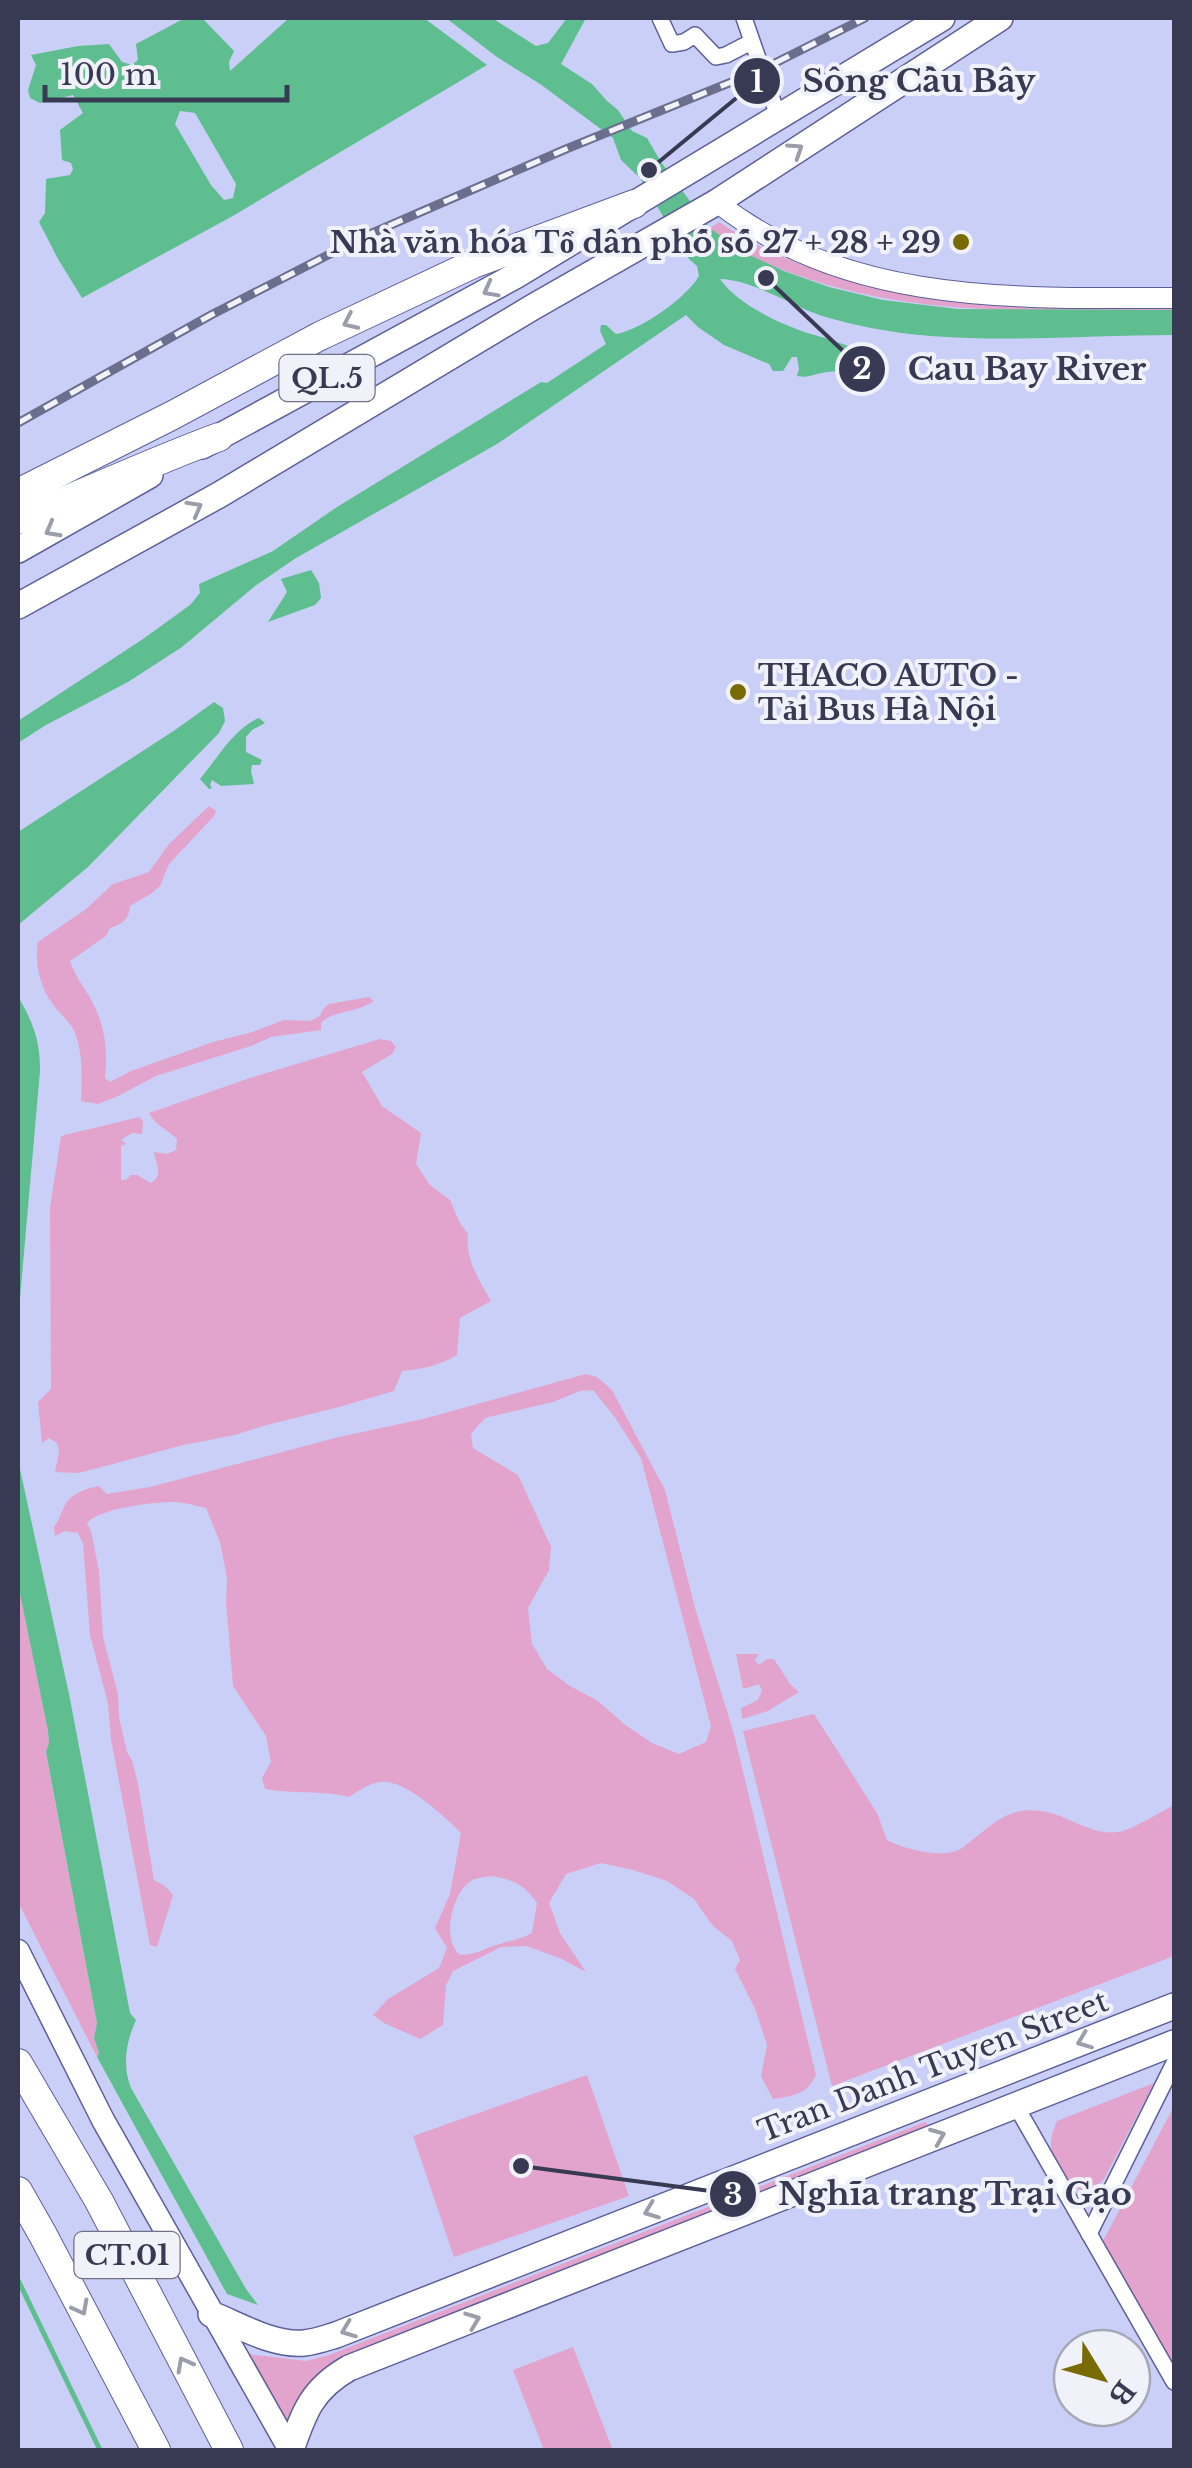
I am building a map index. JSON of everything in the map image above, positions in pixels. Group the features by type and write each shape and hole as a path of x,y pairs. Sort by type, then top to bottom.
{"highway":[{"path":"18,493 320,336 473,264 634,204"},
{"path":"18,520 219,437"},
{"name":"CT.01","path":"18,2064 98,2201 229,2450"},
{"name":"CT.01","path":"18,2192 156,2450"}],"main road":[{"name":"QL.5","path":"18,550 515,276 942,18"},
{"name":"QL.5","path":"18,606 219,495 716,202 1000,18"},
{"path":"18,1951 103,2120 291,2450"},
{"name":"Tran Danh Tuyen Street","path":"211,2314 291,2344 336,2335 1174,2006"},
{"path":"291,2450 309,2404 329,2380 349,2368 1174,2043"},
{"path":"1002,2074 1016,2106"}],"street":[{"path":"660,18 672,44 695,34 716,56 750,42"},
{"path":"744,18 778,116"},
{"path":"716,202 800,253 901,284 1015,297 1174,298"},
{"path":"1089,2234 1174,2063"},
{"path":"1016,2106 1174,2382"}],"shaded area":[{"path":"185,18 202,18 234,51 230,71 289,18 424,18 487,65 231,217 82,298 39,222 45,213 46,179 70,175 73,169 71,163 62,160 60,130 83,113 73,95 40,103 30,98 28,90 36,65 31,55 109,44 122,62 132,65 138,60 136,44","holes":["180,111 195,113 236,184 233,198 224,200 211,185 175,124"]},
{"path":"446,18 492,18 536,46 548,43 567,18 586,18 561,64 592,84 632,131 647,138 710,228 741,251 784,271 883,300 958,309 1174,310 1174,335 980,338 903,333 826,317 755,287 720,279 735,295 766,316 848,346 871,361 855,370 801,377 797,376 797,357 792,357 783,371 773,371 769,364 724,345 686,315 497,444 296,558 255,586 182,647 128,682 18,743 18,721 190,605 200,593 199,584 273,551 337,507 541,382 547,383 606,344 601,325 616,334 650,320 674,303 699,276 697,266 640,178 621,160 613,138"},
{"path":"719,222 782,257 871,285 1174,302 1174,310 1031,311 890,299 844,289 762,261 710,228"},
{"path":"311,570 319,583 321,598 315,605 268,622 287,592 281,579"},
{"path":"214,702 223,708 225,721 219,733 88,867 18,925 18,832"},
{"path":"259,718 265,723 246,737 246,752 262,760 260,765 252,765 254,784 221,786 212,780 209,789 200,779 234,736"},
{"path":"209,806 216,811 214,816 169,864 160,886 130,906 125,920 110,928 106,936 70,961 102,1027 105,1078 110,1082 131,1071 284,1020 310,1021 329,1004 369,997 374,1001 326,1019 321,1030 271,1037 156,1076 98,1104 81,1101 78,1043 72,1027 41,982 38,942 86,909 113,884 149,872 169,844"},
{"path":"18,996 35,1032 40,1071 18,1321"},
{"path":"380,1039 391,1041 396,1047 392,1054 362,1072 382,1106 421,1133 416,1164 430,1185 450,1200 468,1234 471,1261 491,1301 460,1318 457,1355 444,1362 402,1371 394,1391 78,1473 55,1472 57,1443 49,1438 42,1443 38,1402 51,1389 50,1208 61,1136 139,1117 143,1121 142,1134 132,1133 121,1140 126,1144 121,1146 121,1180 137,1175 151,1183 158,1173 154,1152 167,1154 176,1150 177,1139 149,1113"},
{"path":"586,1374 597,1377 612,1390 665,1490 695,1608 734,1734 816,2075 804,2090 773,2099 761,2076 767,2045 756,2011 735,1969 740,1960 732,1941 713,1926 694,1899 667,1881 601,1863 566,1874 549,1903 560,1933 586,1972 527,1946 501,1947 453,1971 446,1985 443,2025 420,2039 373,2015 388,1999 439,1968 447,1948 435,1928 450,1894 461,1833 436,1810 396,1784 372,1784 349,1797 265,1789 262,1778 271,1762 266,1736 233,1686 227,1577 220,1542 206,1508 178,1502 115,1510 87,1523 99,1571 103,1637 118,1694 127,1752 138,1784 154,1880 173,1895 157,1947 150,1945 111,1739 108,1703 90,1635 83,1543 78,1533 65,1531 55,1536 54,1527 67,1502 81,1491 99,1486 107,1494 150,1487","holes":["593,1390 641,1458 711,1726 706,1742 679,1754 652,1743 598,1701 547,1669 532,1644 528,1608 549,1570 551,1547 518,1475 473,1448 471,1434 485,1418","491,1876 517,1884 537,1903 532,1933 460,1955 450,1930 457,1899 469,1882"]},
{"path":"18,1460 69,1694 130,2013 136,2020 126,2054 128,2079 258,2305 227,2294 97,2057 97,2023 46,1752 48,1731 18,1584"},
{"path":"18,1584 48,1731 46,1753 97,2023 97,2057 18,1902"},
{"path":"736,1654 759,1654 755,1660 759,1665 774,1659 799,1692 768,1711 742,1719 741,1708 758,1700 762,1690 759,1684 743,1689"},
{"path":"814,1714 877,1813 887,1840 914,1850 955,1851 999,1819 1029,1810 1105,1832 1118,1832 1174,1805 1174,1956 832,2086 743,1731"},
{"path":"587,2075 629,2196 454,2257 413,2136"},
{"path":"1154,2083 1104,2179 1088,2189 1069,2186 1051,2147 1057,2121"},
{"path":"1174,2106 1174,2365 1102,2243"},
{"path":"925,2122 931,2126 333,2363 309,2384 287,2430 248,2354 306,2361 329,2355"},
{"path":"573,2347 612,2448 544,2450 513,2370"}],"waterway":[{"path":"18,2280 100,2450"}],"railway":[{"path":"18,423 211,315 363,237 761,70 865,18"}],"place":[{"name":"Sông Cầu Bây","path":"649,170"},
{"name":"Nhà văn hóa Tổ dân phố số 27 + 28 + 29","path":"961,242"},
{"name":"Cau Bay River","path":"766,278"},
{"name":"THACO AUTO - Tải Bus Hà Nội","path":"738,692"},
{"name":"Nghĩa trang Trại Gạo","path":"521,2166"}]}
